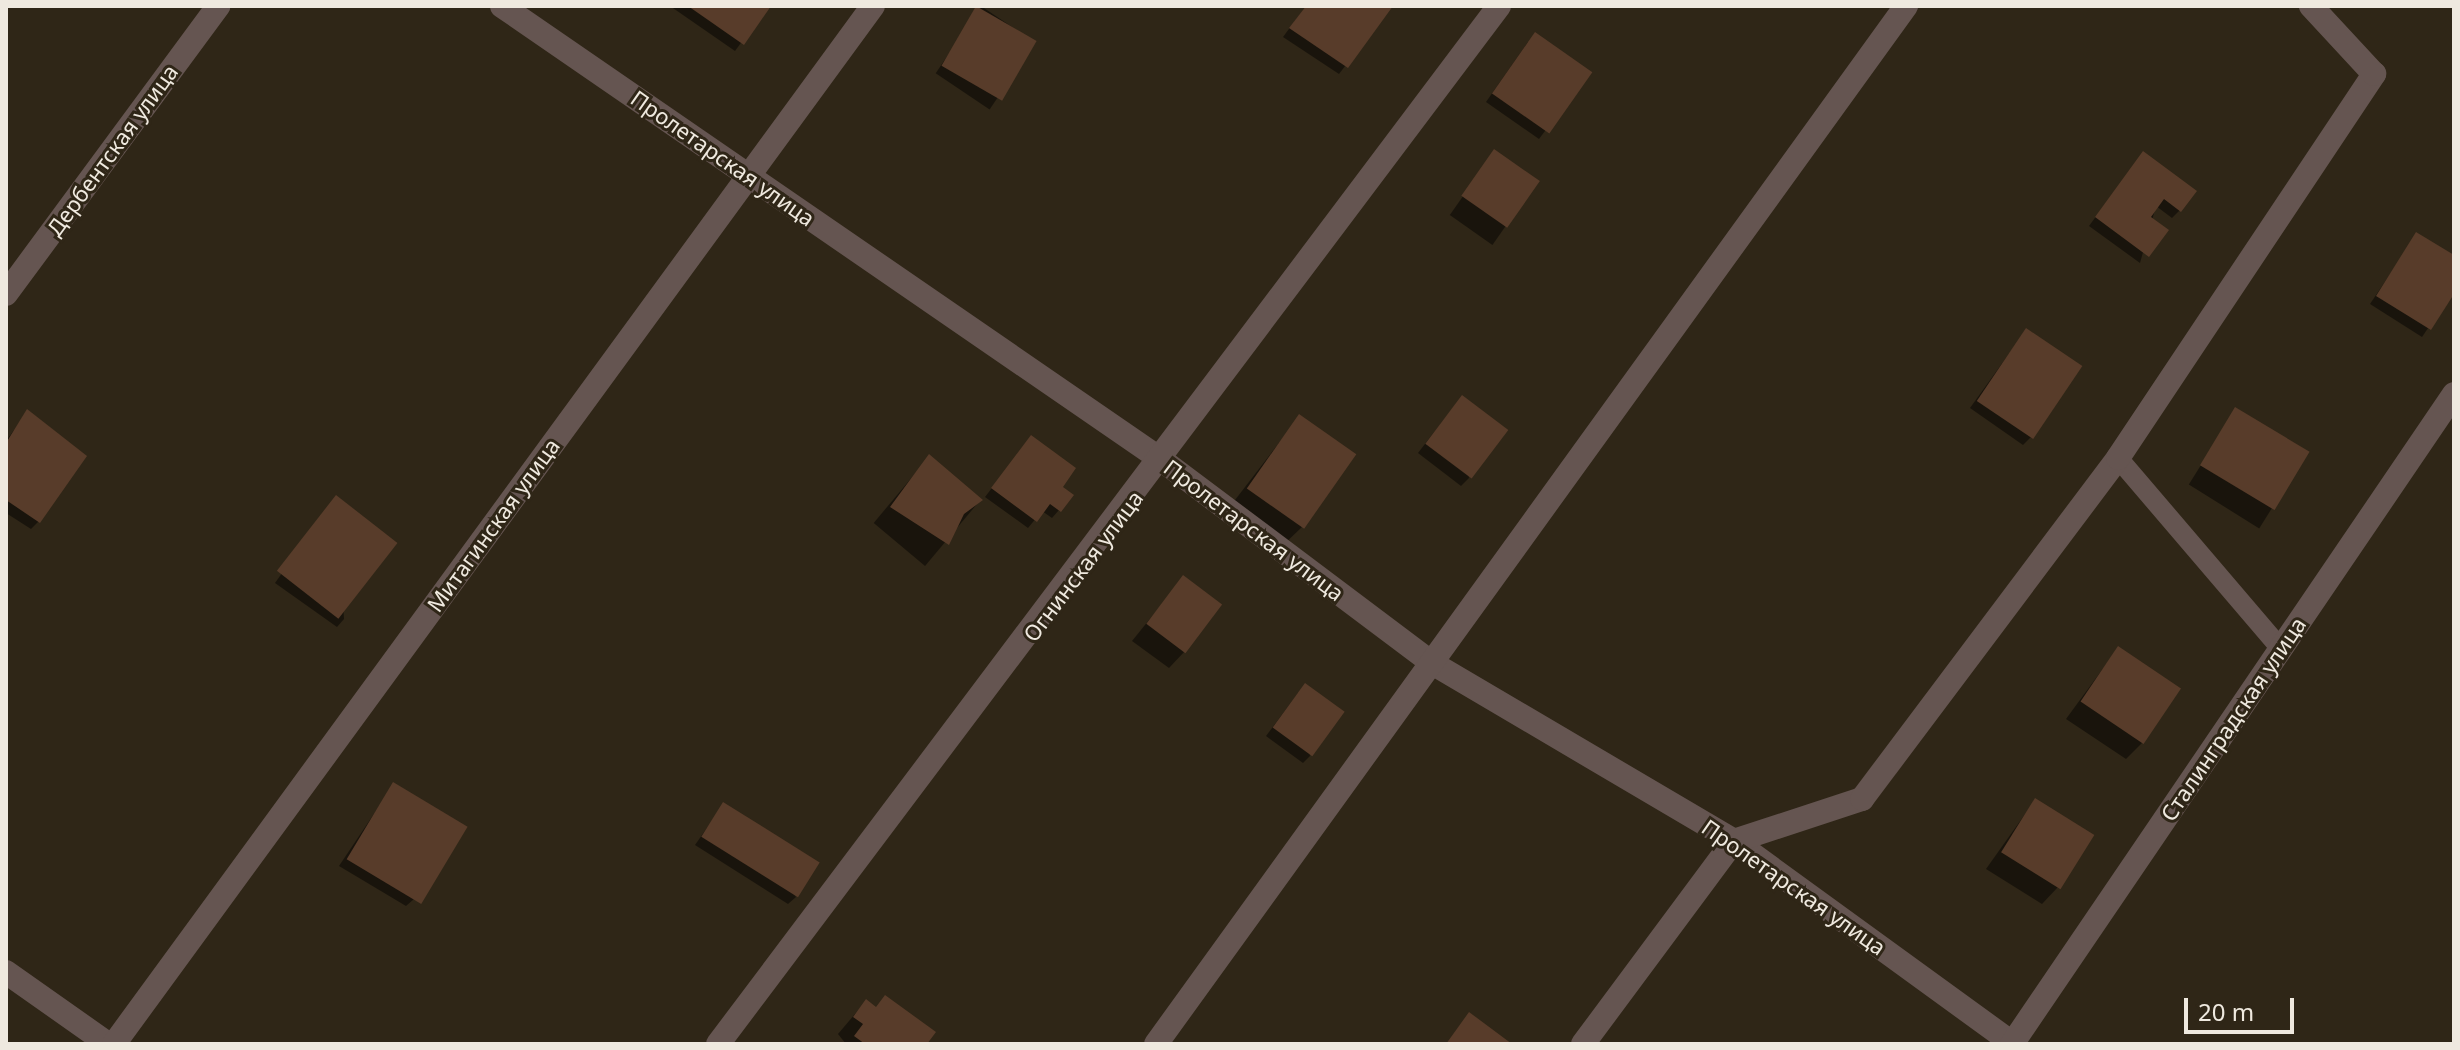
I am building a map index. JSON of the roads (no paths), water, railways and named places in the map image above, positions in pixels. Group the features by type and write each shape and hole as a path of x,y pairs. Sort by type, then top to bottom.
{"street":[{"name":"Дербентская улица","path":"6,294 218,6"},
{"name":"Пролетарская улица","path":"502,6 1163,461 1432,663 1734,841 2012,1044"},
{"name":"Митагинская улица","path":"114,1044 873,6"},
{"name":"Огнинская улица","path":"718,1044 1163,461 1499,6"},
{"path":"1156,1044 1906,6"},
{"path":"1583,1044 1734,841 1862,799 2118,458 2374,74 2311,6"},
{"name":"Сталинградская улица","path":"2012,1044 2454,394"},
{"path":"6,972 108,1044"}],"lane":[{"path":"2118,458 2281,649"}]}
